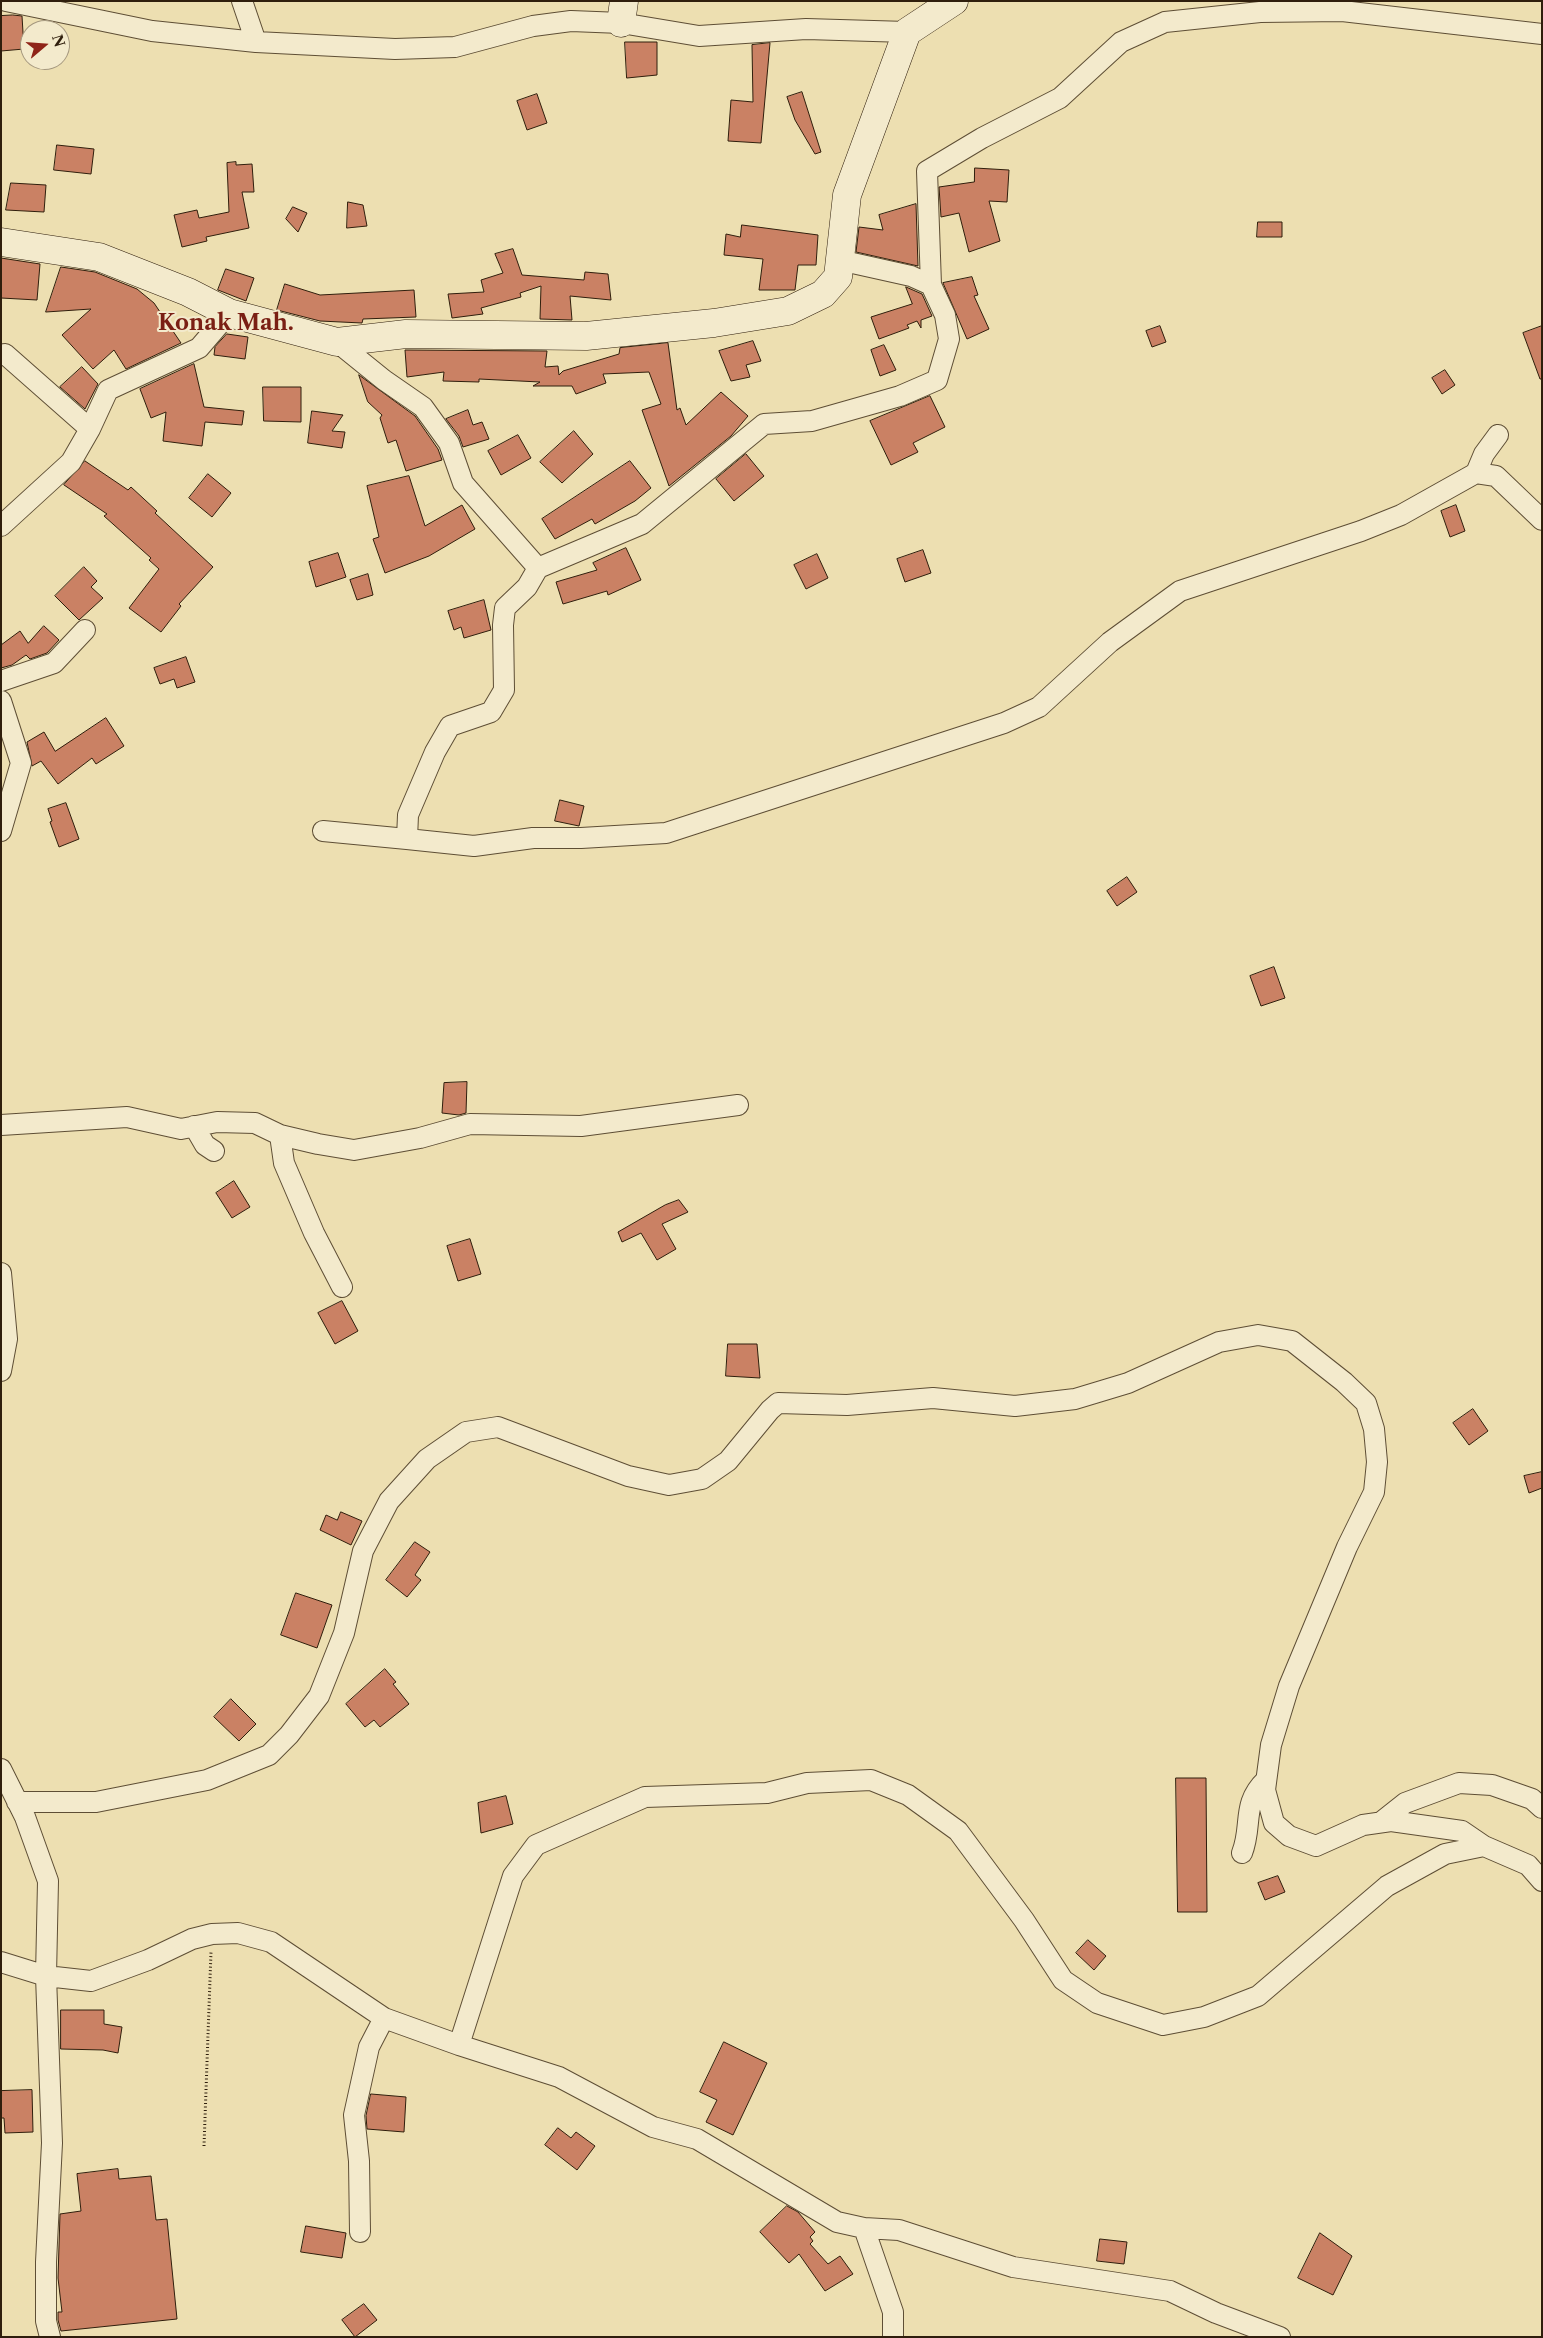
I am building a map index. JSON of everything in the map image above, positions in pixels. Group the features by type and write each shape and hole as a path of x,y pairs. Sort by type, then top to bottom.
{"main road":[{"path":"1,242 100,257 188,292 229,313 336,342 406,334 586,336 714,323 788,311 823,294 838,277 847,195 907,32 954,1"}],"street":[{"path":"6,1 152,30 256,42 395,49 455,47 533,26 622,12 699,36 806,29 907,32"},
{"path":"242,1 256,42"},
{"path":"407,840 408,815 435,752 450,726 491,712 504,690 503,625 505,608 527,587 538,568 642,524 764,424 812,422 900,396 936,380 949,339 944,315 931,285 927,171 982,138 1060,98 1121,42 1166,22 1260,12 1342,11 1542,34"},
{"path":"839,260 911,276 931,285"},
{"path":"1,526 71,462 90,429 108,390 199,348 229,313"},
{"path":"336,342 384,380 423,407 449,443 463,482 538,568"},
{"path":"1,355 5,354 90,429"},
{"path":"1476,473 1484,454 1498,435"},
{"path":"322,831 474,846 533,838 581,838 666,833 1004,723 1039,708 1110,642 1180,591 1362,531 1401,515 1476,473 1496,476 1542,520"},
{"path":"1,681 54,663 85,630"},
{"path":"1,701 21,763 1,831"},
{"path":"1,1126 128,1117 181,1129 217,1122 255,1123 280,1135 354,1150 420,1138 470,1124 581,1126 738,1105"},
{"path":"194,1126 205,1145 214,1152"},
{"path":"280,1135 284,1163 314,1233 342,1287"},
{"path":"1,1273 7,1339 1,1371"},
{"path":"17,1802 96,1802 207,1780 269,1755 290,1735 318,1696 344,1633 363,1551 389,1501 427,1459 466,1432 498,1427 628,1476 669,1485 702,1479 728,1461 778,1403 847,1405 933,1398 1015,1406 1074,1399 1128,1383 1219,1342 1258,1335 1292,1341 1344,1382 1366,1403 1374,1429 1377,1462 1374,1492 1347,1548 1290,1686 1271,1745 1265,1790 1274,1823 1289,1836 1316,1846 1363,1825 1381,1822 1392,1821 1462,1831 1484,1846 1528,1865 1542,1881"},
{"path":"1,1770 17,1802 48,1881 46,1976 52,2143 46,2262 46,2321 50,2337"},
{"path":"460,2045 513,1876 536,1845 645,1797 767,1793 806,1783 872,1780 908,1795 958,1831 1024,1920 1063,1980 1097,2003 1162,2025 1204,2017 1258,1996 1387,1886 1444,1854 1484,1846"},
{"path":"1242,1853 1246,1843 1248,1817 1255,1791 1266,1780"},
{"path":"1381,1822 1405,1803 1459,1783 1492,1785 1532,1799 1542,1808"},
{"path":"1,1962 46,1976 91,1981 148,1960 192,1939 212,1934 238,1933 271,1942 384,2018 559,2077 652,2127 697,2139 837,2222 864,2228 899,2230 1013,2267 1170,2290 1216,2313 1280,2337"},
{"path":"360,2232 359,2161 354,2115 369,2047 384,2018"},
{"path":"864,2228 893,2312 893,2337"}],"path":[{"path":"204,2146 212,1934"}],"building":[{"path":"1,16 22,16 22,20 20,20 20,49 1,51"},
{"path":"625,42 657,42 657,75 627,78"},
{"path":"770,43 761,143 728,141 731,100 753,102 752,45"},
{"path":"802,92 821,152 815,154 795,120 787,97"},
{"path":"537,94 547,123 527,130 517,101"},
{"path":"57,145 94,149 91,174 54,170"},
{"path":"236,162 236,165 252,164 254,192 242,192 249,228 206,237 207,241 182,247 174,215 197,210 199,218 229,212 227,163"},
{"path":"975,168 1009,170 1007,202 989,201 1000,241 969,252 959,213 941,217 939,187 974,182"},
{"path":"11,183 46,185 44,212 6,210"},
{"path":"348,202 363,205 367,226 347,228"},
{"path":"916,204 918,266 856,252 859,227 883,230 879,215"},
{"path":"293,207 307,213 298,232 286,219"},
{"path":"1258,222 1282,222 1282,237 1257,237"},
{"path":"742,225 818,235 816,265 798,265 795,290 759,290 763,259 724,255 726,234 740,237"},
{"path":"513,249 522,275 584,280 585,272 608,274 611,300 570,296 572,320 540,319 541,286 520,293 521,297 481,308 483,314 452,318 448,294 484,292 481,280 503,273 495,254"},
{"path":"1,258 40,264 37,300 1,298"},
{"path":"61,267 95,272 137,289 154,303 181,343 126,369 114,350 93,369 62,335 91,309 46,312"},
{"path":"226,269 254,278 246,301 218,290"},
{"path":"972,277 978,295 974,296 989,329 967,339 943,283"},
{"path":"285,284 320,295 414,290 416,317 363,319 362,323 320,321 277,310"},
{"path":"906,287 922,294 932,316 921,320 921,328 917,321 907,325 909,328 879,339 871,317 912,304"},
{"path":"1160,326 1166,342 1152,347 1146,331"},
{"path":"1542,326 1542,379 1540,379 1523,333"},
{"path":"227,334 248,337 245,359 214,355 215,347"},
{"path":"753,341 761,361 746,365 750,377 731,381 719,351"},
{"path":"668,343 677,410 680,408 686,425 721,392 748,416 731,436 669,486 642,410 661,404 649,372 603,374 606,383 576,394 572,386 533,386 540,382 479,379 479,382 443,381 444,372 407,377 405,350 547,351 545,367 558,366 559,375 563,371 619,354 620,348"},
{"path":"884,345 896,370 880,376 871,350"},
{"path":"194,364 204,407 244,411 242,425 205,422 202,446 163,441 166,412 151,418 140,389"},
{"path":"82,367 98,384 85,409 60,387"},
{"path":"1445,370 1455,385 1442,394 1432,378"},
{"path":"359,375 415,416 438,449 442,460 406,471 396,440 388,443 380,418 382,415 368,402"},
{"path":"263,387 301,387 301,422 264,421"},
{"path":"930,396 945,427 913,443 918,452 891,465 870,421"},
{"path":"468,410 473,425 482,422 489,439 463,447 459,436 446,419"},
{"path":"312,411 343,415 332,431 345,432 342,448 308,443"},
{"path":"574,431 593,454 562,483 540,462"},
{"path":"518,435 531,458 501,475 488,451"},
{"path":"746,454 764,476 734,501 716,479"},
{"path":"85,461 128,490 131,487 157,511 155,513 213,567 179,604 181,606 161,632 129,608 159,569 149,560 151,558 104,516 107,514 64,485"},
{"path":"630,461 651,488 635,501 595,524 592,519 555,539 542,519"},
{"path":"208,474 231,493 212,517 189,498"},
{"path":"409,476 425,526 462,505 475,529 429,556 385,573 373,539 379,537 367,486"},
{"path":"1456,505 1465,531 1450,537 1441,511"},
{"path":"626,548 641,580 608,595 607,591 563,604 556,582 597,570 593,563"},
{"path":"923,550 931,573 905,582 897,559"},
{"path":"338,553 346,577 316,587 309,562"},
{"path":"817,554 828,578 806,589 794,565"},
{"path":"84,567 97,581 91,587 103,598 79,620 55,596"},
{"path":"368,574 373,595 357,600 350,580"},
{"path":"484,600 491,630 464,638 461,627 454,630 448,611"},
{"path":"44,626 59,640 47,653 30,659 26,655 12,665 1,668 1,645 20,631 28,643"},
{"path":"186,657 195,682 177,688 174,679 160,684 154,668"},
{"path":"106,718 124,746 96,764 92,758 58,784 41,761 32,766 27,742 44,732 55,751"},
{"path":"560,800 584,806 579,826 555,821"},
{"path":"66,803 79,839 59,847 50,822 52,821 48,809"},
{"path":"1127,877 1137,892 1117,906 1107,891"},
{"path":"1274,967 1285,998 1261,1006 1250,976"},
{"path":"467,1082 466,1113 459,1115 442,1113 444,1083"},
{"path":"234,1181 250,1207 232,1218 216,1193"},
{"path":"679,1200 688,1212 662,1224 676,1249 657,1260 641,1233 622,1242 618,1232 665,1205"},
{"path":"470,1239 481,1274 458,1281 447,1246"},
{"path":"342,1301 358,1331 335,1344 318,1313"},
{"path":"728,1344 757,1344 760,1378 726,1376"},
{"path":"1473,1409 1488,1431 1469,1445 1453,1423"},
{"path":"1542,1472 1542,1488 1529,1493 1524,1476"},
{"path":"341,1512 362,1521 351,1545 320,1530 326,1515 337,1520"},
{"path":"415,1542 430,1552 415,1575 421,1580 407,1597 386,1580"},
{"path":"296,1593 332,1605 317,1648 281,1635"},
{"path":"385,1669 396,1682 393,1684 409,1704 380,1727 374,1720 365,1727 346,1704"},
{"path":"231,1699 256,1724 239,1741 214,1717"},
{"path":"1176,1778 1206,1778 1207,1912 1178,1912"},
{"path":"506,1796 513,1824 481,1833 478,1803"},
{"path":"1278,1876 1285,1892 1265,1900 1258,1883"},
{"path":"1088,1940 1106,1956 1094,1970 1076,1953"},
{"path":"61,2010 104,2010 104,2024 122,2027 118,2053 103,2050 61,2049"},
{"path":"724,2042 767,2063 733,2135 706,2122 717,2100 700,2092"},
{"path":"32,2090 33,2132 5,2133 4,2118 1,2118 1,2091"},
{"path":"371,2094 406,2097 404,2132 367,2129 366,2116"},
{"path":"558,2128 571,2138 576,2132 595,2146 577,2170 545,2145"},
{"path":"118,2169 119,2179 151,2176 156,2220 167,2219 177,2319 61,2331 58,2320 58,2312 62,2312 58,2278 60,2214 81,2211 77,2174"},
{"path":"787,2206 798,2212 815,2232 810,2237 813,2241 810,2244 828,2264 840,2256 853,2274 825,2291 799,2254 789,2263 760,2232"},
{"path":"306,2226 346,2233 342,2258 301,2252"},
{"path":"1320,2233 1352,2256 1333,2295 1298,2278"},
{"path":"1100,2239 1127,2242 1124,2264 1097,2261"},
{"path":"364,2304 377,2320 355,2337 342,2320"}],"district":[{"name":"Konak Mah.","path":"226,324"}]}
